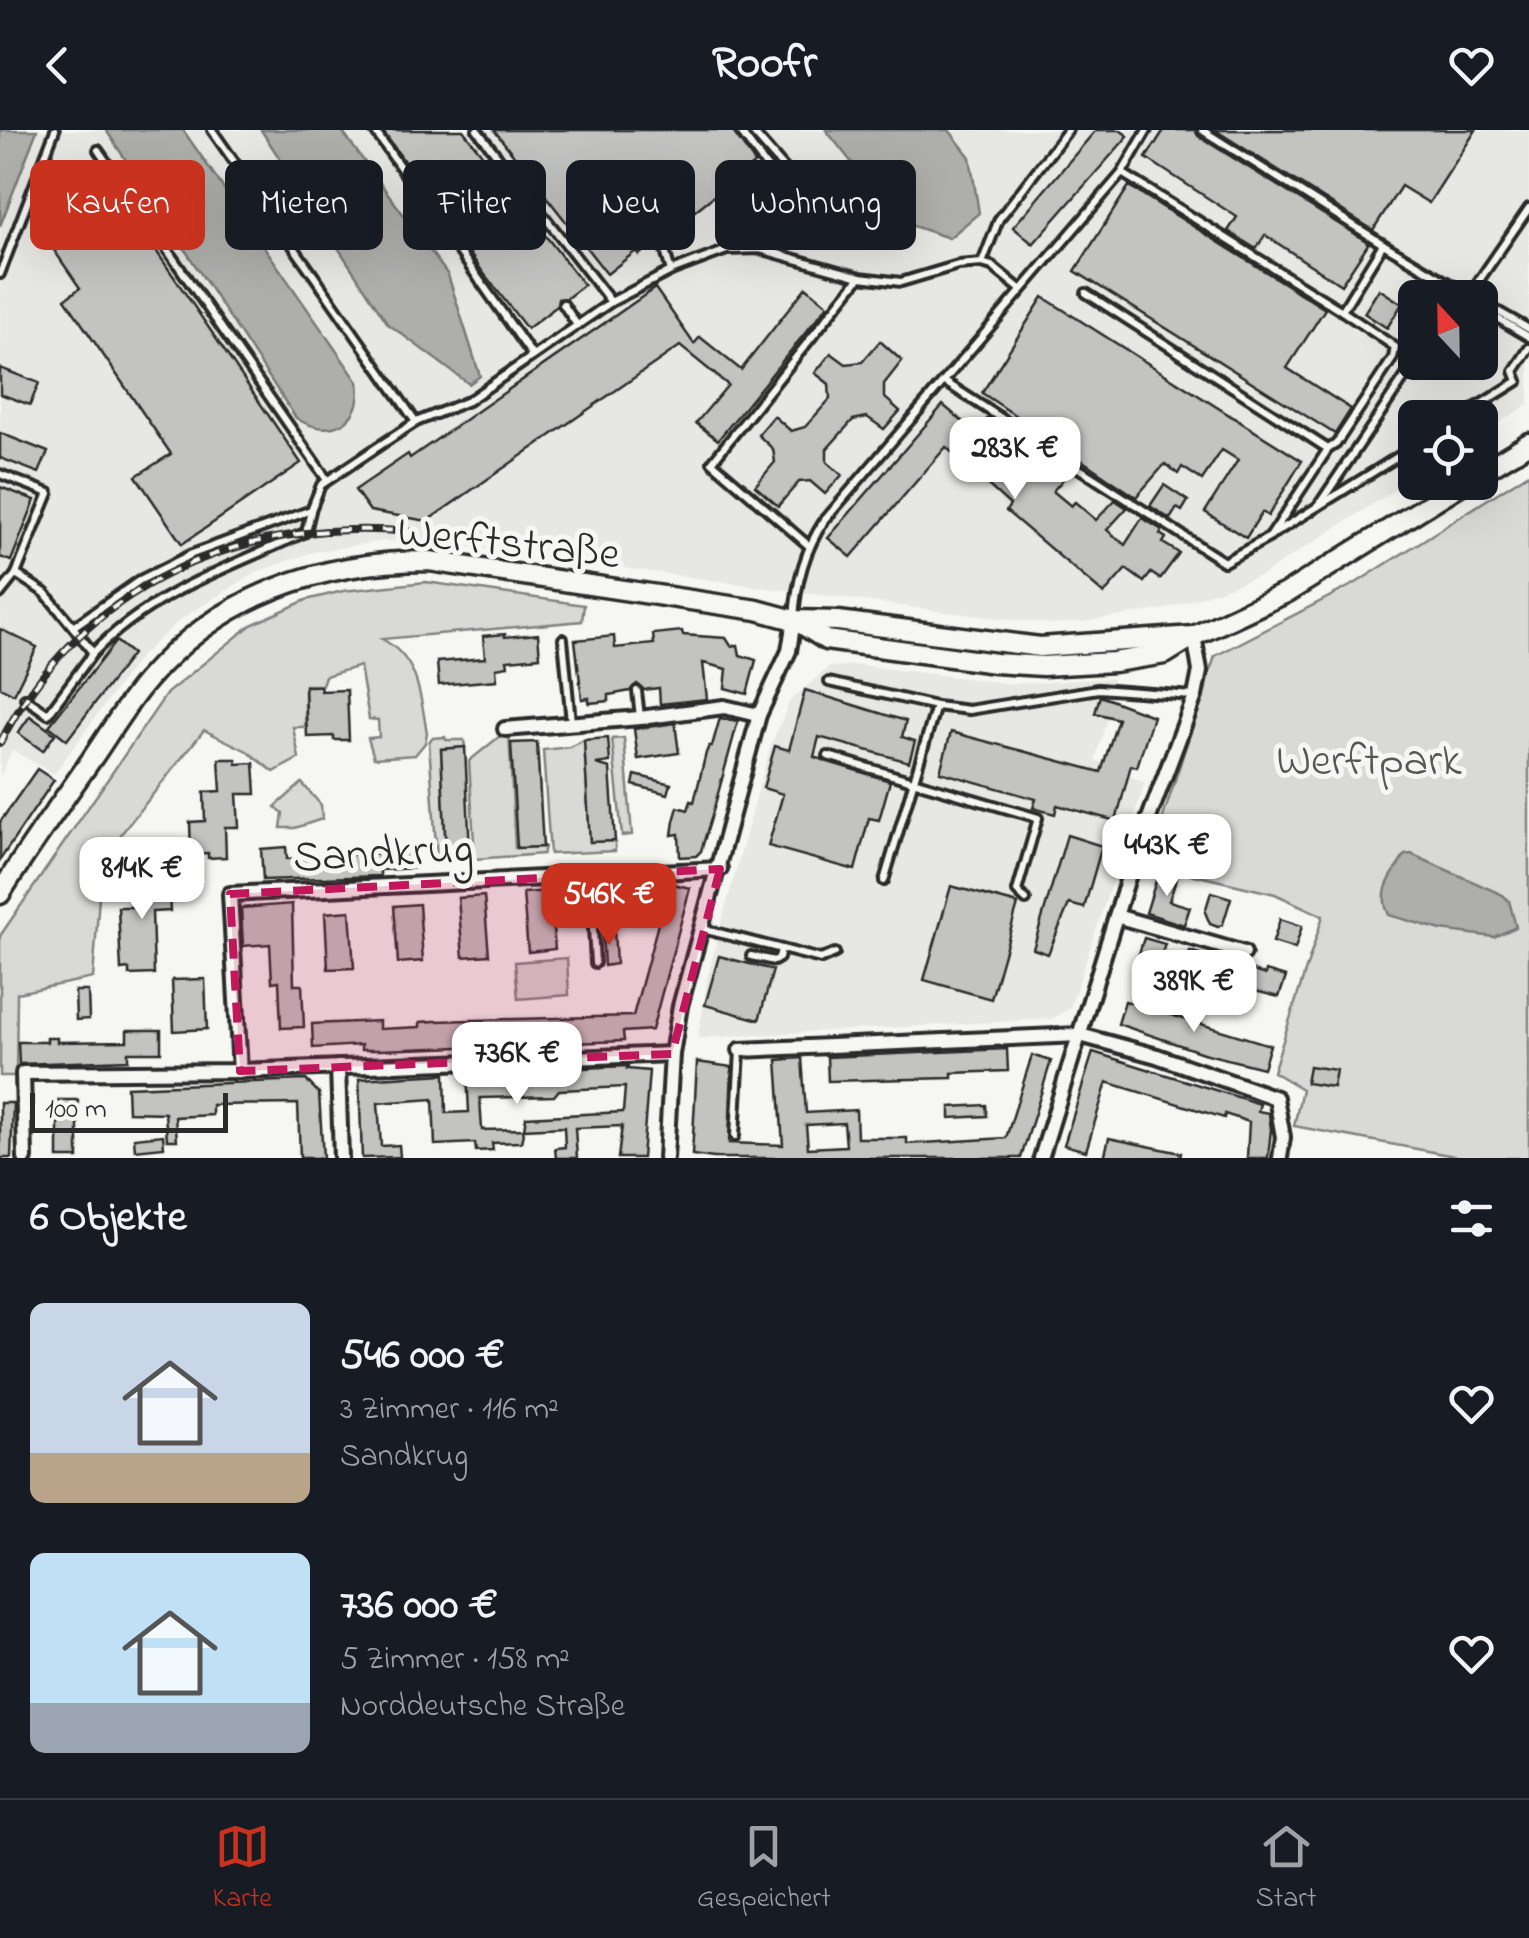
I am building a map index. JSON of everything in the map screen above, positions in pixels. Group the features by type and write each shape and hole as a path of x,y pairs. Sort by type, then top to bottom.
{"main road":[{"path":"1498,462 1529,443"},
{"name":"Werftstraße","path":"0,894 147,680 192,635 232,608 293,580 382,561 429,561 757,610 794,620 838,621 1040,647 1194,636 1288,592 1436,500"}],"street":[{"path":"666,1158 672,1054 680,1006 759,715 789,652 794,620"},
{"path":"1040,1158 1135,855 1194,696 1200,671 1194,636"},
{"path":"506,729 724,707 759,715"},
{"name":"Sandkrug","path":"240,1070 230,894 720,868"},
{"path":"1116,916 1244,954"},
{"path":"740,1050 1080,1035 1157,1056 1276,1098 1283,1138 1280,1158"},
{"path":"25,1158 22,1073 240,1070 672,1054"},
{"path":"338,1067 341,1158"}],"lane":[{"path":"0,274 54,130"},
{"path":"212,130 416,422"},
{"path":"374,130 532,355"},
{"path":"477,130 610,302"},
{"path":"739,130 762,160"},
{"path":"751,130 777,160"},
{"path":"982,263 999,219 1068,130"},
{"path":"794,620 808,545 824,521 945,382 1020,288 1122,174 1147,130"},
{"path":"1202,130 1440,280"},
{"path":"98,150 328,480"},
{"path":"1122,174 1395,346 1393,358 1270,537"},
{"path":"1483,280 1529,208"},
{"path":"1342,310 1382,244"},
{"path":"665,250 671,272"},
{"path":"25,698 48,714 93,652 118,626 245,556 306,532 321,485 328,480 416,422 468,401 610,302 727,250"},
{"path":"767,250 860,277 901,282 982,263 1020,288"},
{"path":"808,545 712,462 860,277"},
{"path":"1086,292 1328,450"},
{"path":"563,304 576,325"},
{"path":"1498,313 1529,329"},
{"path":"1498,317 1529,337"},
{"path":"1488,400 1518,382 1514,372 1529,348"},
{"path":"1318,506 1403,380"},
{"path":"945,382 1224,562 1398,457"},
{"path":"0,474 49,493 16,574 2,585 0,594"},
{"path":"73,627 140,580 192,554 311,510"},
{"path":"16,574 46,593 93,652"},
{"path":"563,639 572,724"},
{"path":"829,682 969,710 1098,689 1194,696"},
{"path":"637,691 640,718"},
{"path":"884,881 936,706"},
{"path":"828,756 1038,818 1018,890 1026,900"},
{"path":"590,874 596,963"},
{"path":"702,928 821,959 835,953"},
{"path":"751,956 774,961 781,949"},
{"path":"735,1136 740,1050"}],"highlighted area":[{"path":"720,869 672,1054 240,1071 230,894"}],"shaded area":[{"path":"0,130 37,130 0,226"},
{"path":"37,130 1529,130 1529,404 1498,424 1498,400 1398,400 1398,488 1262,575 1166,609 1050,624 432,542 382,541 313,552 256,572 178,621 138,659 54,774 12,750 0,777 0,226"},
{"path":"106,130 183,130 204,160 126,160"},
{"path":"261,130 341,130 363,160 281,160"},
{"path":"826,130 949,130 970,157 979,213 949,238 916,227 916,160 850,160"},
{"path":"205,162 225,190 225,250 266,250 358,382 356,408 342,424 321,427 296,418 185,250 205,250"},
{"path":"383,187 403,214 403,250 430,250 448,275 480,376 469,384 388,324 340,250 383,250"},
{"path":"858,665 1013,684 1112,678 1113,698 1095,760 1145,783 1070,1008 1052,1019 698,1038 708,976 771,745 790,701 829,667"},
{"path":"1411,854 1503,895 1509,901 1516,927 1494,937 1441,930 1389,915 1385,891 1405,855"}],"green space":[{"name":"Werftpark","path":"1529,473 1529,1158 1465,1158 1294,1126 1302,1089 1273,1072 1323,916 1275,894 1148,864 1215,656 1356,583 1487,500 1498,500 1498,493"},
{"path":"426,582 584,605 582,621 382,639 404,657 416,679 427,733 425,743 415,755 374,758 368,738 379,737 378,720 369,719 360,666 325,676 322,685 305,685 305,727 293,727 299,758 274,772 247,751 204,730 122,833 100,883 93,978 17,993 16,1076 0,1076 0,936 167,693 251,625 306,600 343,591"},
{"path":"509,732 515,848 545,847 543,854 475,859 469,761"},
{"path":"445,737 464,740 465,747 441,749 446,853 470,852 469,860 437,862 429,742"},
{"path":"624,738 632,835 622,836 612,739"},
{"path":"584,740 590,842 615,841 615,851 550,854 543,750 570,747"},
{"path":"302,783 321,805 322,819 295,828 281,828 283,813 275,807"},
{"path":"567,958 569,995 518,999 515,962"}],"building":[{"path":"382,130 463,130 486,160 403,160"},
{"path":"494,130 732,130 753,160 715,160 715,195 695,211 695,160 566,160 566,222 546,196 546,160 518,160"},
{"path":"1096,130 1120,130 1128,136 1033,244 1013,227"},
{"path":"1164,130 1195,130 1198,136 1366,241 1368,244 1341,285 1265,235 1256,249 1228,231 1237,217 1146,158"},
{"path":"1215,130 1476,130 1429,203 1401,186 1373,230"},
{"path":"1129,186 1325,309 1287,368 1351,409 1335,434 1075,271"},
{"path":"546,236 584,285 567,298 558,299 557,306 527,329 467,250 546,250"},
{"path":"54,250 156,250 301,463 182,544 136,476 171,454 65,299 80,288"},
{"path":"588,250 645,250 639,255 636,251 607,274"},
{"path":"806,287 828,305 718,440 696,423 728,385 680,346 427,521 370,511 355,490 408,454 410,458 655,288 694,344 700,337 741,370"},
{"path":"1379,289 1398,301 1398,310 1387,328 1364,313"},
{"path":"1043,297 1302,461 1268,516 1262,512 1246,538 1205,512 1238,460 1222,450 1202,480 1182,467 1178,474 1165,464 1136,497 982,393"},
{"path":"880,341 902,361 884,384 884,397 900,411 884,429 867,417 853,420 827,449 827,462 842,475 825,494 810,481 799,482 778,506 755,486 775,462 773,449 758,435 774,416 791,431 805,427 830,399 829,384 815,373 831,353 846,364 862,362"},
{"path":"0,368 39,383 30,405 0,394"},
{"path":"943,405 976,433 988,418 1048,461 1050,458 1070,471 1053,491 1071,506 1075,502 1096,520 1115,500 1127,508 1107,530 1125,545 1142,518 1162,530 1160,534 1166,538 1163,543 1179,553 1160,579 1151,573 1144,582 1126,569 1104,594 1006,511 1010,505 946,447 851,557 828,538"},
{"path":"0,433 48,452 39,473 0,458"},
{"path":"1164,485 1188,501 1170,519 1150,506"},
{"path":"0,487 35,500 11,561 0,557"},
{"path":"0,629 37,647 14,694 0,687"},
{"path":"682,631 683,635 726,638 731,646 738,645 740,655 756,660 747,694 725,688 727,669 703,663 707,699 660,704 659,688 644,690 637,684 630,691 609,695 609,701 589,703 589,698 582,699 575,640 614,636 615,648 654,644 653,634"},
{"path":"538,634 540,657 507,660 508,666 496,668 497,680 439,685 437,662 485,658 483,636"},
{"path":"116,641 132,654 67,740 49,726"},
{"path":"305,686 320,686 321,691 347,690 349,740 307,737"},
{"path":"805,690 906,721 902,737 915,741 909,762 819,737 814,757 890,781 879,820 869,818 855,870 768,846 783,794 763,788 775,746 789,750"},
{"path":"1100,696 1153,716 1137,767 1131,765 1116,821 1057,805 1055,814 1033,808 1036,799 940,772 951,732 1101,772 1118,719 1095,713"},
{"path":"30,716 55,734 43,751 18,733"},
{"path":"720,718 738,721 714,808 701,851 696,856 680,857 679,834 672,835 678,807 688,810 694,802 706,753"},
{"path":"675,723 679,753 638,759 634,729"},
{"path":"608,738 610,762 596,764 610,768 615,841 590,842 584,740"},
{"path":"537,742 543,847 517,848 511,743"},
{"path":"465,747 470,852 446,853 441,749"},
{"path":"219,759 254,763 256,794 237,794 239,827 225,827 226,857 208,858 208,853 191,854 190,822 205,821 204,792 221,791"},
{"path":"37,769 54,780 0,860 0,822"},
{"path":"635,775 671,784 668,794 633,785"},
{"path":"1067,835 1102,846 1084,908 1069,904 1048,954 1033,949"},
{"path":"414,844 415,868 380,870 380,876 263,880 261,849 286,847 287,859 379,853 378,846"},
{"path":"151,868 151,875 168,873 170,911 152,912 154,974 129,975 129,969 121,970 118,907 137,907 134,869"},
{"path":"1160,868 1178,874 1169,901 1190,907 1184,925 1146,913"},
{"path":"669,883 690,888 652,1030 623,1032 624,1041 380,1050 361,1050 361,1045 313,1048 312,1024 379,1021 379,1029 420,1027 420,1022 435,1021 633,1016"},
{"path":"951,886 1018,904 991,999 924,980"},
{"path":"550,891 555,949 528,952 523,893"},
{"path":"1211,892 1231,898 1223,924 1218,927 1210,924 1205,912"},
{"path":"484,896 489,955 463,957 458,898"},
{"path":"292,904 294,985 302,985 304,1027 281,1028 279,981 272,982 270,944 243,946 241,908"},
{"path":"419,904 423,961 398,963 394,906"},
{"path":"350,911 354,968 328,969 325,913"},
{"path":"1280,919 1302,926 1295,949 1273,942"},
{"path":"614,930 616,964 604,966 602,931"},
{"path":"1144,938 1165,944 1157,969 1136,963"},
{"path":"1190,951 1210,957 1208,964 1230,971 1232,964 1286,977 1279,997 1235,986 1234,989 1183,971"},
{"path":"719,956 773,970 759,1020 705,1005"},
{"path":"205,979 207,1029 174,1031 172,980"},
{"path":"75,991 88,991 89,1019 76,1020"},
{"path":"1125,1001 1270,1045 1263,1068 1203,1053 1118,1024"},
{"path":"127,1030 161,1030 161,1052 128,1052 128,1060 19,1064 18,1042 47,1042 47,1038 57,1038 57,1042 127,1041"},
{"path":"1007,1049 1008,1071 952,1073 952,1078 828,1081 827,1057"},
{"path":"1093,1052 1260,1104 1258,1111 1269,1113 1268,1158 1247,1158 1249,1122 1107,1082 1086,1151 1064,1145"},
{"path":"1032,1055 1051,1061 1021,1158 692,1155 697,1062 732,1067 729,1143 783,1145 777,1060 802,1058 806,1113 856,1110 857,1138 907,1138 907,1144 1006,1138","holes":["844,1123 846,1146 808,1148 806,1125"]},
{"path":"628,1066 627,1069 649,1071 642,1158 618,1158 622,1126 575,1128 577,1158 556,1158 555,1148 565,1147 564,1127 524,1129 521,1142 492,1143 493,1150 476,1151 475,1143 435,1145 433,1099 378,1103 381,1146 399,1145 400,1157 362,1158 359,1079 445,1074 446,1113 469,1112 467,1073","holes":["625,1087 623,1112 526,1117 524,1129 482,1130 480,1098 554,1096 559,1090"]},
{"path":"1309,1066 1336,1070 1333,1087 1306,1083"},
{"path":"306,1080 319,1093 323,1158 300,1158 298,1104 212,1105 212,1115 175,1117 177,1140 167,1140 165,1113 128,1112 127,1087"},
{"path":"58,1100 78,1100 78,1158 58,1158"},
{"path":"0,1103 13,1103 11,1158 0,1158"},
{"path":"986,1105 987,1116 950,1118 950,1107"},
{"path":"163,1135 164,1147 135,1150 134,1138"},
{"path":"1109,1138 1181,1153 1180,1158 1104,1158"}],"railway":[{"path":"0,743 34,688 74,641 120,603 171,572 227,550 286,536 347,530 411,532"}]}
